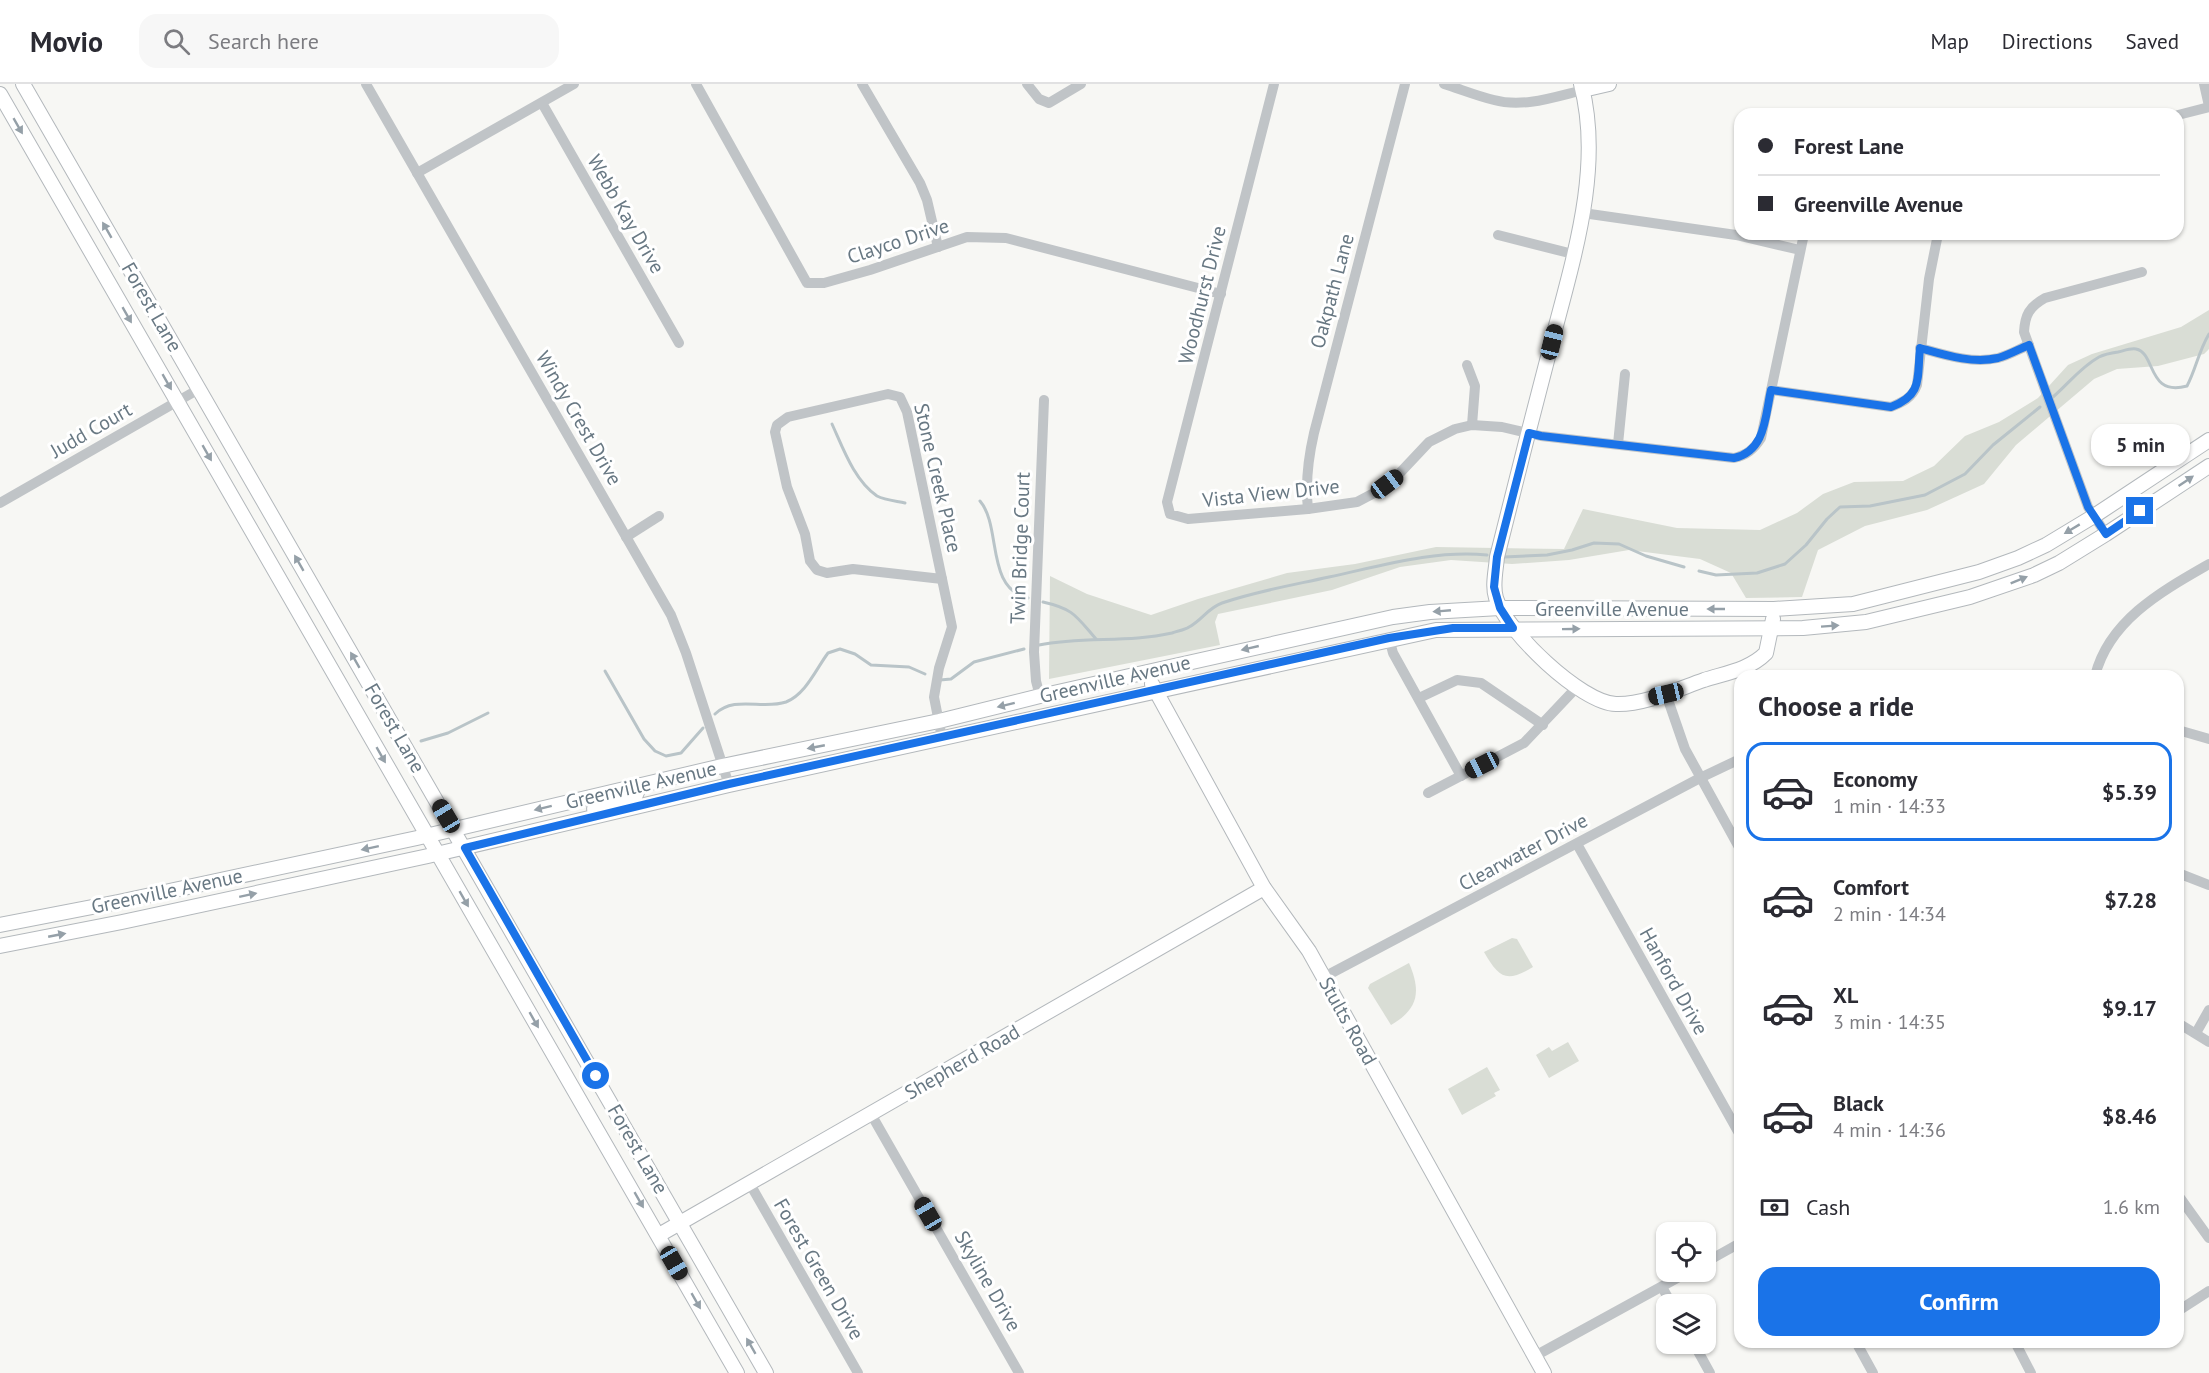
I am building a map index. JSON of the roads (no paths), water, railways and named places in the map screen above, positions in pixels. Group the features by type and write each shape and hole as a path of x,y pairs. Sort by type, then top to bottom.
{"main road":[{"name":"Forest Lane","path":"22,84 528,956 766,1373"},
{"path":"1609,84 1582,87 1589,150 1583,213 1497,557 1494,587 1500,608 1527,645 1577,687 1603,702 1617,704 1666,694 1734,671"},
{"name":"Forest Lane","path":"0,94 737,1373"},
{"path":"66,210 88,197"},
{"name":"Greenville Avenue","path":"0,925 428,836 722,766 939,722 1040,696 1393,617 1430,612 1500,608 1774,609 1853,604 1979,572 2046,545 2209,440"},
{"name":"Greenville Avenue","path":"0,946 438,854 729,784 1389,638 1453,628 1803,628 1859,623 1970,597 2034,575 2059,563 2106,534 2209,466"},
{"path":"243,514 264,502"},
{"path":"298,610 318,597"},
{"path":"1737,670 1758,661 1766,653 1774,609"},
{"name":"Stults Road","path":"1145,672 1264,888 1297,933 1324,977 1544,1373"},
{"path":"360,718 378,699"},
{"path":"582,820 595,808 635,797 640,785"},
{"path":"220,880 224,900"},
{"name":"Shepherd Road","path":"658,1235 1264,888"},
{"path":"118,902 122,922"},
{"path":"505,969 528,956"},
{"path":"574,1088 596,1076"},
{"path":"713,1331 735,1319"}],"street":[{"name":"Windy Crest Drive","path":"366,84 671,615 689,661 729,784"},
{"path":"417,173 574,84"},
{"name":"Clayco Drive","path":"696,84 807,283 824,283 967,237 1006,238 1221,294"},
{"path":"862,84 920,183 927,200 938,247"},
{"path":"1027,84 1039,99 1049,103 1081,84"},
{"name":"Woodhurst Drive","path":"1170,514 1167,502 1274,84"},
{"name":"Oakpath Lane","path":"1308,509 1306,486 1314,433 1405,84"},
{"path":"1444,84 1495,101 1516,103 1537,101 1582,87"},
{"path":"2184,113 2209,107 2204,84"},
{"name":"Webb Kay Drive","path":"542,103 679,343"},
{"path":"1583,213 1734,235"},
{"path":"1498,235 1573,254"},
{"path":"1757,240 1800,250"},
{"path":"1802,240 1771,390 1891,407 1913,395 1917,385 1929,279 1937,240"},
{"path":"2106,534 2088,507 2024,332 2025,319 2032,305 2044,298 2142,272"},
{"path":"1920,348 1974,360 1998,358 2029,345"},
{"path":"1467,365 1475,386 1472,425"},
{"path":"1618,444 1625,374"},
{"name":"Judd Court","path":"0,503 199,389"},
{"name":"Vista View Drive","path":"1170,514 1188,519 1308,509 1357,502 1376,492 1397,476 1429,442 1455,429 1472,425 1502,427 1541,436 1734,458 1743,456 1756,447 1761,438 1771,390"},
{"name":"Stone Creek Place","path":"942,579 852,569 827,573 818,570 810,561 805,534 787,487 775,432 777,425 788,417 888,394 900,397 908,412 952,627 939,668 934,697 942,738"},
{"name":"Twin Bridge Court","path":"1040,696 1035,681 1034,652 1044,400"},
{"path":"626,537 659,516"},
{"path":"2097,670 2106,646 2125,622 2157,596 2209,564"},
{"path":"1389,638 1393,653 1461,776"},
{"path":"1419,699 1457,680 1481,683 1543,725"},
{"path":"1428,793 1524,743 1577,687"},
{"path":"1666,694 1685,749 1734,838"},
{"path":"2184,732 2209,739"},
{"name":"Clearwater Drive","path":"1324,977 1734,762"},
{"name":"Hanford Drive","path":"1577,844 1734,1124"},
{"path":"2184,875 2209,885"},
{"path":"2196,1033 2209,1010"},
{"path":"2184,1026 2209,1042"},
{"name":"Skyline Drive","path":"872,1114 1019,1373"},
{"name":"Forest Green Drive","path":"750,1184 858,1373"},
{"path":"2184,1203 2209,1238"},
{"path":"1716,1256 1734,1246"},
{"path":"1535,1356 1671,1282"},
{"path":"1662,1287 1666,1294"},
{"path":"2184,1307 2209,1291"},
{"path":"1859,1348 1873,1373"},
{"path":"2018,1348 2031,1373"},
{"path":"1700,1354 1710,1373"}],"waterway":[{"path":"2053,397 2081,370 2099,357 2131,349 2142,352 2154,373 2165,385 2174,388 2187,386 2209,334"},
{"path":"1699,571 1716,575 1757,573 1785,564 1806,545 1840,507 1870,506 1925,495 1965,474 1993,445 2040,407"},
{"path":"832,424 850,463 869,489 877,496 905,503"},
{"path":"980,501 987,512 996,556 1005,582 1014,592 1028,598"},
{"path":"1504,557 1547,555 1594,543 1619,544 1646,556 1684,567"},
{"path":"1039,645 1056,642 1139,638 1172,633 1194,624 1217,605 1262,592 1407,560 1447,555 1487,555"},
{"path":"1043,602 1074,614 1096,639"},
{"path":"715,714 731,705 768,705 786,702 805,687 828,653 840,649 855,654 871,665 909,667 925,674"},
{"path":"940,680 951,679 974,662 1024,649"},
{"path":"605,671 644,739 655,751 666,756 681,753 703,728"},
{"path":"421,741 448,733 488,713"}]}
